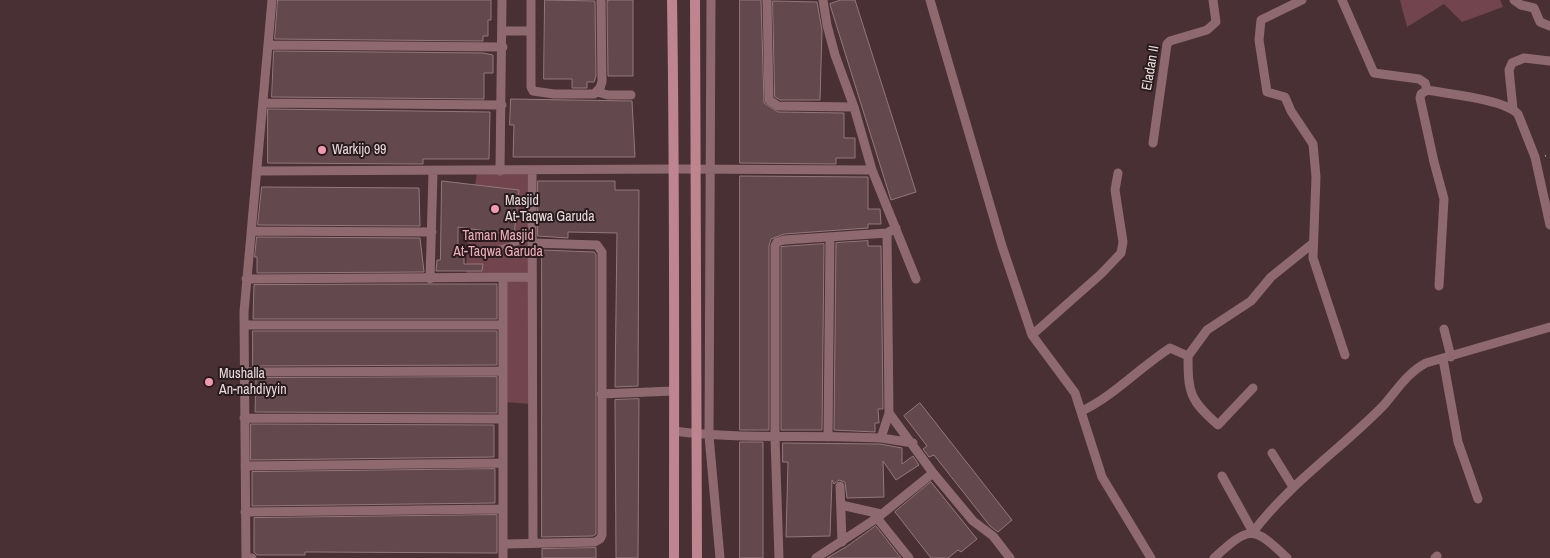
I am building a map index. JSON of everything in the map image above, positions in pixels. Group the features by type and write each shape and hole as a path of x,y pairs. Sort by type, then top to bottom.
{"street":[{"path":"252,558 246,558 244,325 250,231 258,171 272,0"},
{"path":"500,171 502,0"},
{"path":"531,0 530,83 533,91 554,94 594,94 597,92 608,95 631,95"},
{"path":"597,92 602,82 601,0"},
{"path":"672,0 675,169 674,558"},
{"path":"695,0 696,558"},
{"path":"711,0 709,436 720,558"},
{"path":"767,0 769,100 778,106 854,107"},
{"path":"823,0 835,55 854,107 872,170 916,279"},
{"path":"930,0 1002,246 1032,335 1071,387 1082,411 1102,477 1151,558"},
{"name":"Eladan II","path":"1153,143 1167,44 1170,41 1211,28 1216,22 1213,0"},
{"path":"1302,0 1261,20 1259,40 1267,92 1285,97 1291,111 1313,144 1316,177 1312,244 1313,258 1345,355"},
{"path":"1342,0 1374,74 1419,79 1425,83 1427,90"},
{"path":"1514,0 1521,5 1534,8 1540,22 1549,27"},
{"path":"502,31 531,31"},
{"path":"269,45 502,47"},
{"path":"1550,61 1524,58 1512,63 1509,70 1513,109 1521,120 1535,157 1550,225"},
{"path":"1439,286 1444,199 1434,162 1420,98 1421,94 1427,90 1513,109"},
{"path":"263,103 502,105"},
{"path":"532,170 533,543"},
{"path":"258,171 872,170"},
{"path":"430,279 433,172"},
{"path":"1032,335 1101,274 1121,253 1123,242 1116,196 1118,174"},
{"path":"779,558 775,438 775,246 777,242 784,240 888,233 896,228"},
{"path":"250,231 432,232"},
{"path":"881,438 889,413 888,233"},
{"path":"828,437 830,236"},
{"path":"505,544 587,543 600,539 602,527 601,248 588,243 532,239"},
{"path":"1254,388 1218,425 1197,406 1188,386 1188,356 1207,330 1252,301 1271,277 1312,244"},
{"path":"246,279 532,277"},
{"path":"503,278 503,509 505,544 503,558"},
{"path":"244,325 503,325"},
{"path":"1214,558 1231,543 1253,532 1293,486 1383,405 1413,370 1426,363 1550,327"},
{"path":"1444,329 1458,442 1478,499"},
{"path":"1082,411 1105,399 1150,361 1170,348 1188,356"},
{"path":"243,372 504,371"},
{"path":"601,394 673,391"},
{"path":"889,413 913,443 933,473 973,521 993,536 1010,558"},
{"path":"244,418 503,419"},
{"path":"674,431 709,436 881,438 913,443"},
{"path":"1272,453 1293,486"},
{"path":"244,466 503,463"},
{"path":"816,558 879,516 933,473"},
{"path":"1222,476 1253,532 1266,538 1287,558"},
{"path":"840,486 842,542"},
{"path":"841,505 879,516 909,558"},
{"path":"245,512 503,509"}],"lane":[{"path":"499,248 532,239"}],"green space":[{"path":"1400,0 1500,0 1503,7 1462,22 1444,4 1407,27"},
{"name":"Taman Masjid At-Taqwa Garuda","path":"477,173 527,174 529,275 466,275 468,230"},
{"path":"504,278 532,279 532,404 505,402"}],"building":[{"path":"278,0 491,0 491,20 488,20 488,36 483,36 483,41 275,39"},
{"path":"545,0 595,1 596,76 594,82 587,82 587,88 572,88 572,79 544,79"},
{"path":"633,0 633,76 608,76 607,1"},
{"path":"740,0 761,0 764,103 778,112 844,113 844,138 855,138 855,158 836,158 836,164 740,163"},
{"path":"841,0 855,0 916,192 891,200 830,4"},
{"path":"773,1 817,2 822,30 820,100 780,100 775,97"},
{"path":"274,51 483,53 493,55 493,73 484,73 484,99 272,97"},
{"path":"511,99 632,101 635,157 513,157 514,125 510,125"},
{"path":"268,109 490,112 489,159 423,159 423,164 268,163"},
{"path":"740,176 868,177 868,209 880,209 881,224 868,224 868,228 784,234 771,239 769,246 769,430 740,430"},
{"path":"442,181 519,190 514,235 458,227 458,248 464,248 464,264 483,264 482,271 436,271 437,260 440,260"},
{"path":"538,181 615,181 615,190 639,190 638,386 615,387 617,233 568,232 568,238 538,236"},
{"path":"262,187 419,188 420,226 258,225"},
{"path":"257,237 420,238 424,272 257,273 257,257 255,257"},
{"path":"868,241 868,246 881,246 883,409 878,409 879,423 875,423 875,432 834,430 836,243"},
{"path":"824,244 822,430 781,430 781,247"},
{"path":"542,250 594,252 596,254 596,534 593,536 542,537"},
{"path":"497,284 497,319 253,319 254,285"},
{"path":"253,331 497,331 497,365 253,366"},
{"path":"497,377 497,413 255,412 256,378"},
{"path":"639,399 638,558 616,558 615,400"},
{"path":"920,403 1012,520 998,532 990,526 934,455 929,457 923,449 927,446 904,416"},
{"path":"251,424 494,425 494,457 251,460"},
{"path":"740,442 763,442 763,558 740,558"},
{"path":"783,443 880,444 902,448 902,464 913,456 919,465 896,480 883,461 884,497 847,498 845,482 839,480 834,484 832,480 830,536 786,537 788,462 783,462"},
{"path":"495,469 495,503 252,506 252,472"},
{"path":"931,482 977,539 961,552 958,550 948,558 931,558 895,512"},
{"path":"497,515 497,553 305,552 305,555 257,555 254,552 254,518"},
{"path":"876,526 901,558 827,558 846,547"},
{"path":"596,548 596,558 542,558 542,549"}],"place":[{"name":"Warkijo 99","path":"322,150"},
{"name":"Masjid At-Taqwa Garuda","path":"495,209"},
{"name":"Mushalla An-nahdiyyin","path":"209,382"}]}
